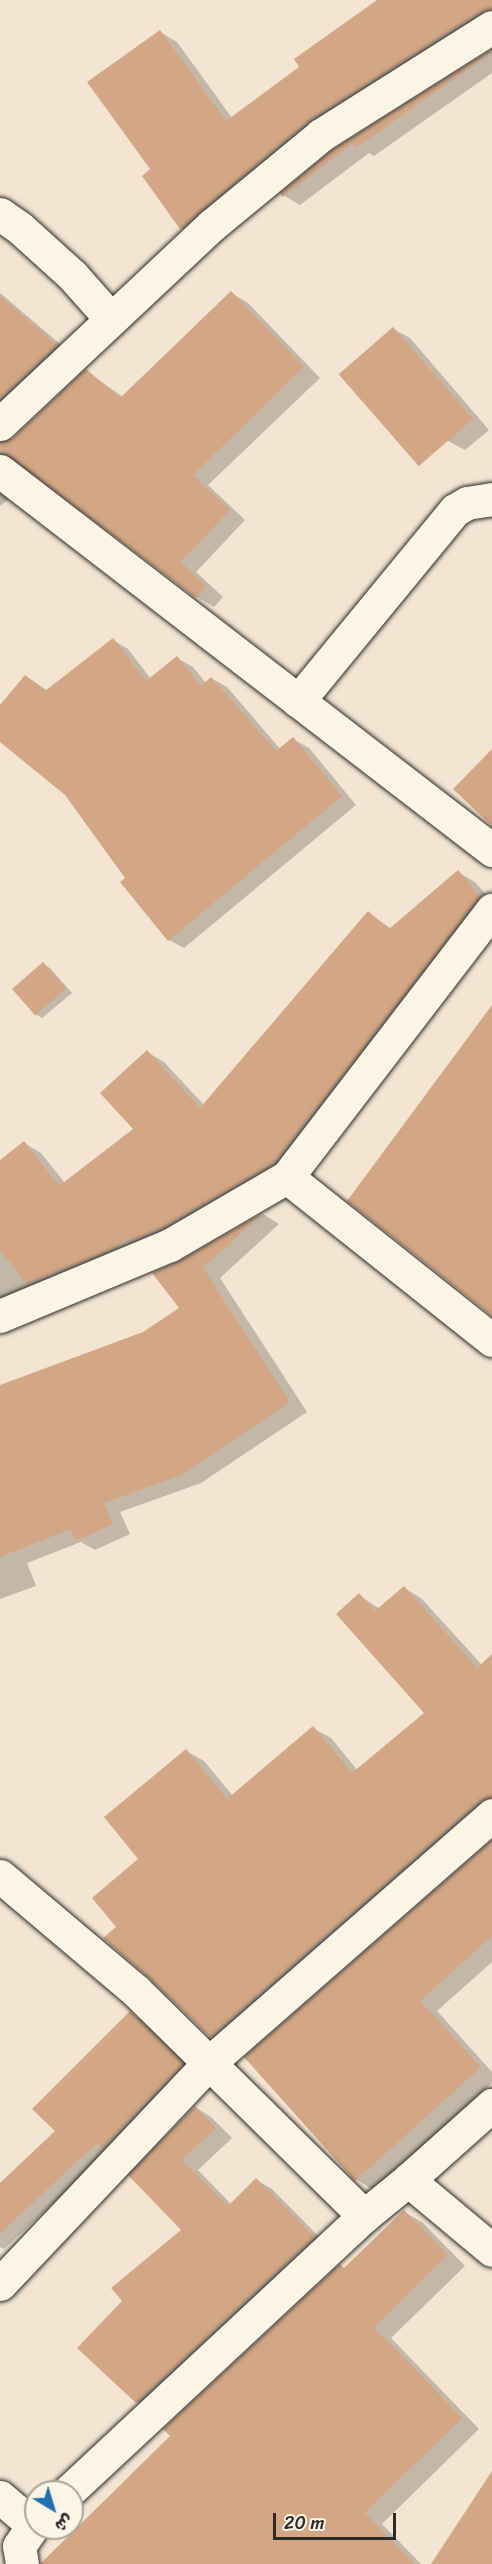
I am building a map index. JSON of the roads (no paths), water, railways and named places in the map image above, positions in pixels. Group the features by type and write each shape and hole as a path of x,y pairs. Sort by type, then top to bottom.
{"street":[{"path":"0,424 213,225 321,135 492,27"},
{"path":"0,214 20,228 72,275 111,319"},
{"path":"0,471 492,850"},
{"path":"298,701 455,510 467,503 492,499"},
{"path":"0,1316 170,1245 287,1177 492,910"},
{"path":"287,1177 492,1340"},
{"path":"0,2283 210,2062 492,1815"},
{"path":"0,1876 135,1990 364,2216"},
{"path":"81,2480 364,2216 492,2105"},
{"path":"408,2180 492,2250"},
{"path":"0,2497 24,2516"},
{"path":"22,2564 19,2546 24,2539"}]}
